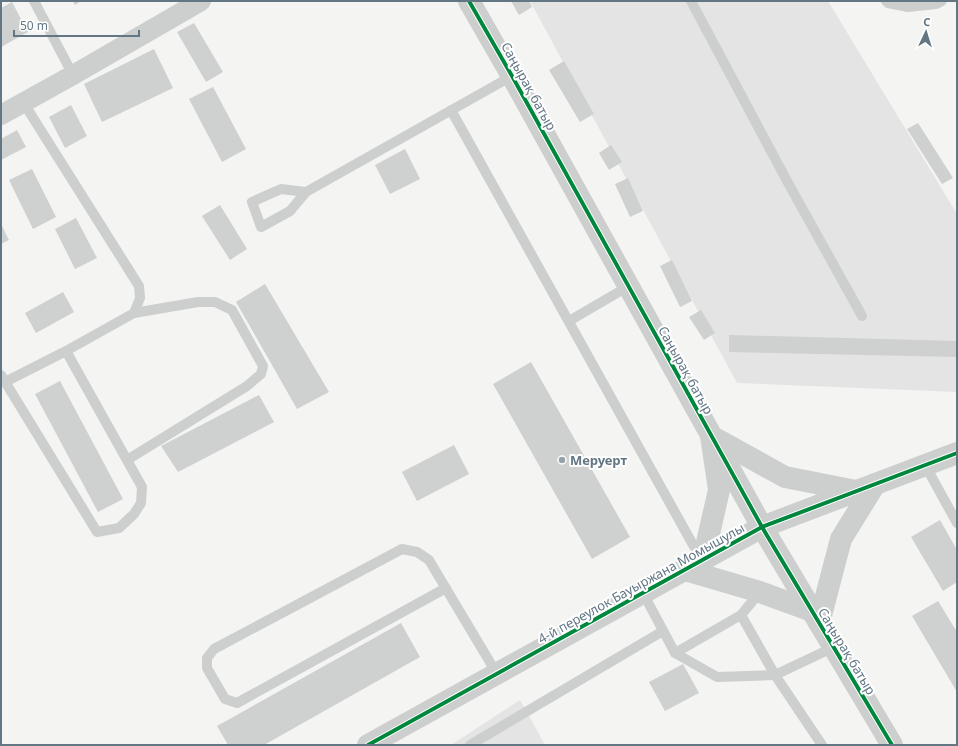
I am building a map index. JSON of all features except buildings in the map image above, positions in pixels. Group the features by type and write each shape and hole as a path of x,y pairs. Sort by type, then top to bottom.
{"street":[{"path":"1,115 201,1"},
{"name":"Саңырақ батыр","path":"469,1 762,527 892,745"},
{"path":"711,436 785,477 865,487 841,539 816,617 694,565 719,490 711,436"},
{"name":"4-й переулок Бауыржана Момышулы","path":"368,745 762,527 957,453"}],"lane":[{"path":"34,1 73,75"},
{"path":"691,1 787,181 862,316"},
{"path":"886,1 888,3 908,7 936,4 942,1"},
{"path":"306,192 281,189 252,202 261,227 290,211 306,192 512,76"},
{"path":"23,102 138,286 140,298 134,313"},
{"path":"451,110 692,543 694,565"},
{"path":"569,321 629,286"},
{"path":"66,351 142,487 141,503 134,514 119,528 97,532 3,378 66,351 134,313 198,302 215,302 232,310 264,366 261,374 247,386 127,460"},
{"path":"925,465 957,523"},
{"path":"446,588 237,703 225,699 207,668 207,658 214,650 402,549 417,552 429,560 446,588 497,674"},
{"path":"675,653 741,615 760,592"},
{"path":"643,593 675,653 717,677 774,674 834,648"},
{"path":"741,615 774,674 822,745"},
{"path":"470,745 663,630"}],"shaded area":[{"path":"530,1 828,1 957,214 957,392 737,383"},
{"path":"520,700 545,745 451,745"}],"cycle path":[{"path":"469,1 762,527 892,745"},
{"path":"368,745 762,527 957,453"}],"place":[{"name":"Меруерт","path":"562,460"}]}
